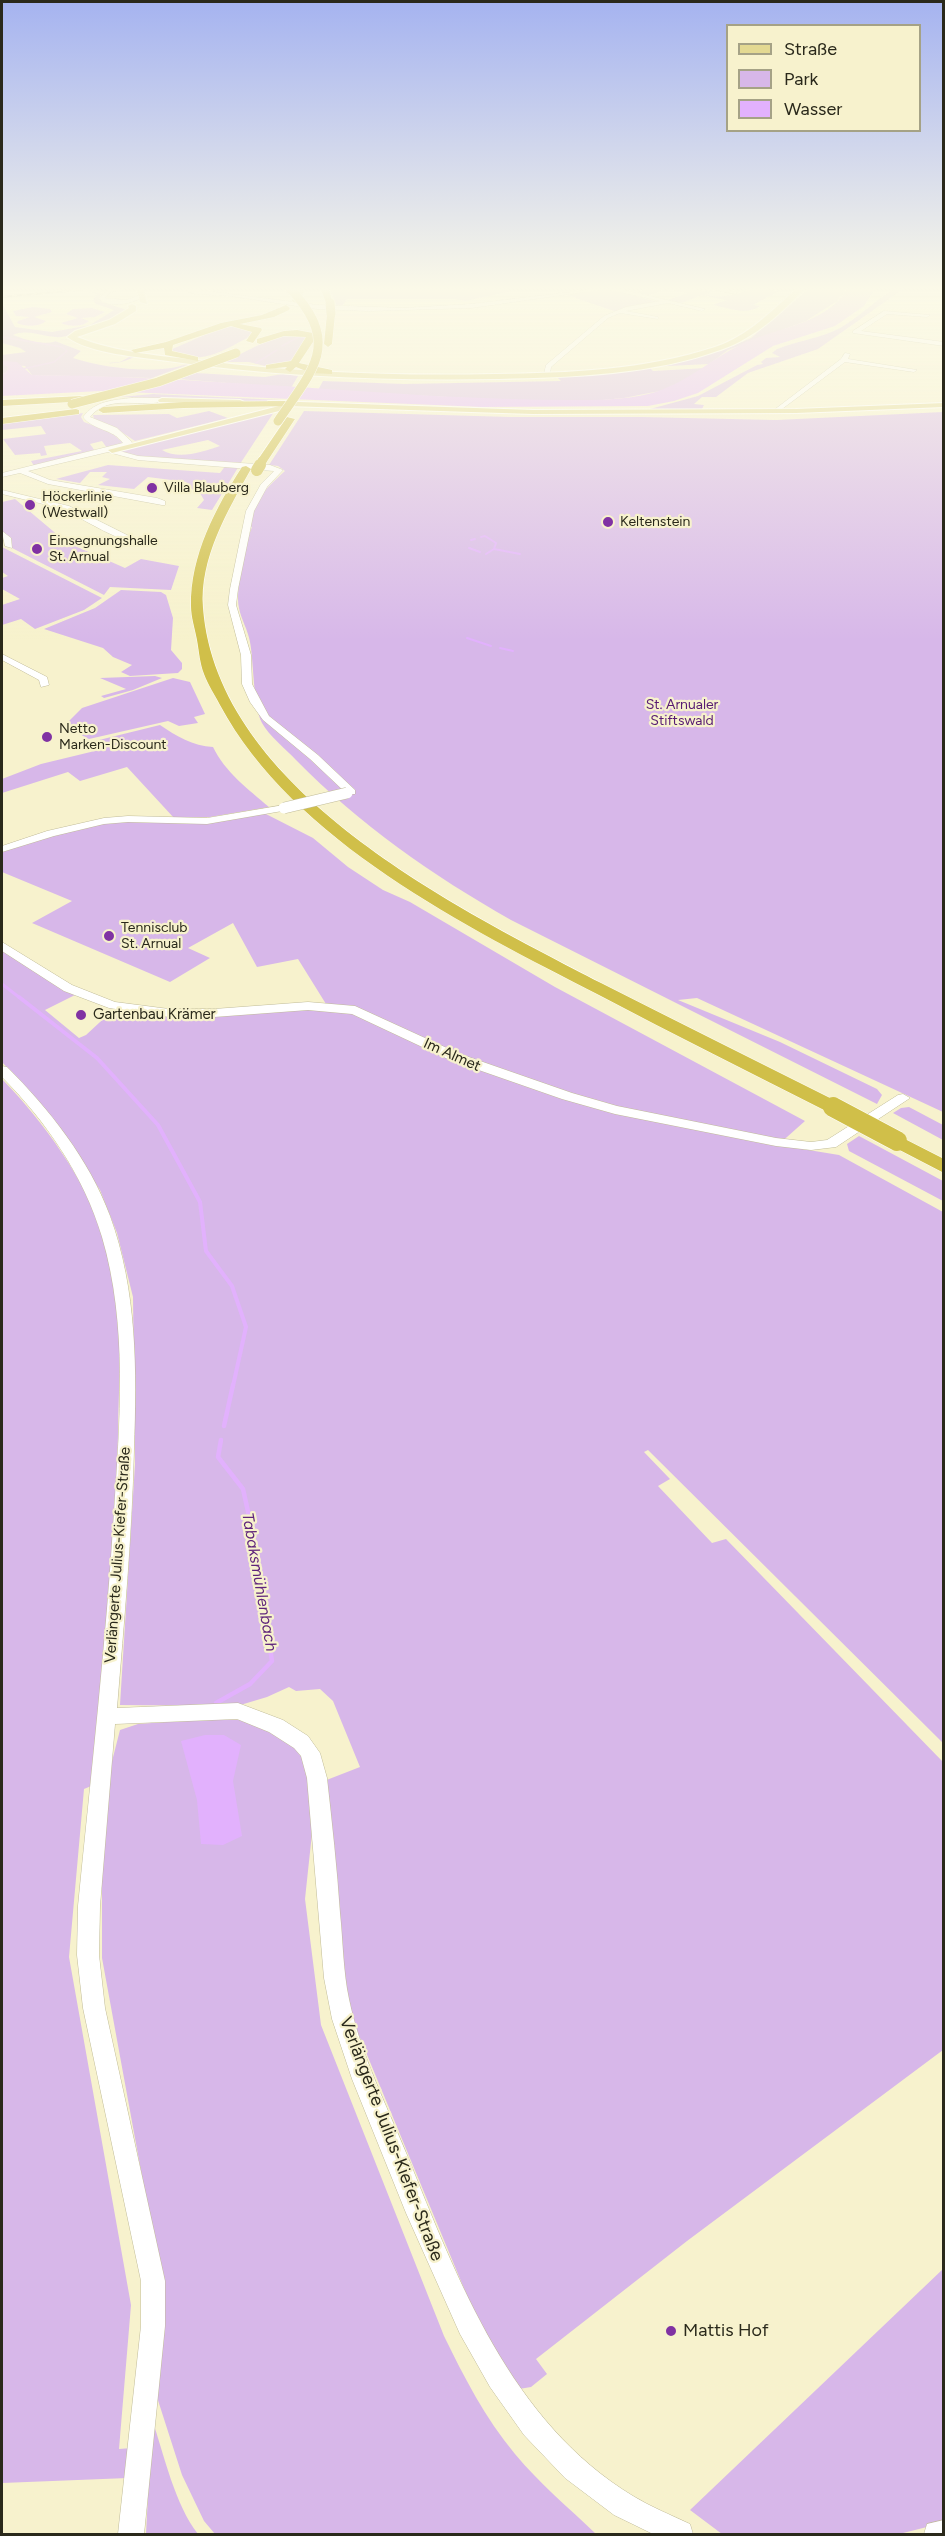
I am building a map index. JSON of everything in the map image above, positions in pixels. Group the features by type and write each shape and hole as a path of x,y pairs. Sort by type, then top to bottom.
{"highway":[{"path":"2,418 72,406 103,410 178,405"},
{"path":"288,405 254,465 214,528 198,621 207,665 232,718 278,776 334,828 400,875 488,929 612,995 902,1136 944,1152"},
{"path":"217,556 254,465 290,419 298,405"},
{"path":"902,1136 944,1167"}],"main road":[{"path":"326,405 503,412 776,411 786,405"},
{"path":"798,405 828,410 936,405"},
{"path":"111,450 276,409 343,406"}],"street":[{"path":"103,405 88,413 86,417 89,421 114,430 128,442"},
{"path":"2,475 111,450 126,445 128,442 147,441"},
{"path":"2,849 51,833 115,819 207,821 284,808 351,792 314,757 266,718 247,684 246,655 232,601 248,516 261,490 278,474 278,469 132,457 111,450"},
{"path":"22,471 48,482 162,503"},
{"path":"2,492 60,506 129,539 139,540"},
{"path":"2,533 7,538 9,546"},
{"path":"2,657 44,679 44,685"},
{"name":"Im Almet","path":"2,946 68,988 113,1005 169,1013 214,1013 308,1006 355,1010 463,1060 567,1096 615,1110 776,1142 811,1146 831,1143 903,1098"},
{"name":"Verlängerte Julius-Kiefer-Straße","path":"2,1070 22,1090 46,1120 93,1192 110,1235 124,1299 127,1357 124,1516 89,1906 88,1955 94,2008 153,2281 154,2303 131,2535"},
{"name":"Verlängerte Julius-Kiefer-Straße","path":"106,1716 238,1710 291,1734 310,1753 315,1769 334,1969 345,2026 433,2250 466,2323 499,2381 539,2434 578,2472 607,2493 658,2525 680,2535"},
{"path":"937,2535 944,2533"}],"green space":[{"path":"663,405 704,405 702,409 650,409"},
{"path":"209,411 228,418 135,441 114,427 94,419 93,415 169,414 177,418"},
{"name":"St. Arnualer Stiftswald","path":"304,411 511,417 776,420 943,412 943,1112 697,998 678,1000 780,1042 877,1089 882,1095 877,1104 511,920 398,848 320,784 273,738 259,716 250,642 239,608 238,590 246,544 252,527 248,526 251,516 262,495 285,471 278,466 269,465"},
{"path":"274,412 240,464 135,457 117,452","holes":["208,440 220,446 183,455 162,450"]},
{"path":"83,413 81,417 84,422 111,432 123,443 107,448 102,441 90,444 95,451 34,466 31,461 82,451 70,443 44,446 47,455 41,456 40,453 15,455 3,439 46,434 41,426 2,430 2,423"},
{"path":"108,465 220,473 226,465 239,466 212,510 197,508 204,500 200,493 183,485 187,482 148,477 134,489 98,485 110,479 102,477 107,472 90,472 80,483 56,479"},
{"path":"15,499 66,542 125,568 141,559 179,566 171,590 110,587 104,595 12,548 9,537 2,531 2,502"},
{"path":"2,547 102,598 84,610 35,629 21,619 2,625 2,605 20,599 2,589 2,578 8,576 2,572"},
{"path":"121,590 161,592 166,595 173,618 171,650 182,663 182,669 178,673 130,676 121,672 132,665 113,657 103,648 44,629 95,608"},
{"path":"155,676 162,678 133,690 104,698 101,696 126,689 100,678"},
{"path":"173,678 190,682 205,714 194,717 198,723 179,726 168,721 89,739 64,726 82,708"},
{"path":"160,725 185,740 213,747 230,772 269,807 210,817 174,818 127,767 80,781 68,772 2,793 2,779 41,764 103,749 95,741"},
{"path":"262,812 313,838 348,867 383,890 410,902 555,987 805,1121 778,1145 839,1155 943,1212 943,1743 648,1450 644,1452 670,1479 658,1486 712,1543 726,1539 943,1762 943,2050 687,2241 536,2359 547,2374 531,2387 519,2389 490,2351 348,2009 324,1781 360,1767 333,1701 320,1689 296,1691 289,1687 267,1697 237,1706 120,1705 135,1464 133,1297 117,1233 100,1190 45,1109 2,1062 2,949 75,995 45,1010 79,1038 86,1035 113,1010 161,1015 326,1004 298,959 257,967 233,923 188,948 210,958 170,982 32,923 72,901 2,872 2,849 51,833 115,819 207,821"},
{"path":"2,1079 48,1133 87,1195 104,1238 115,1285 119,1317 117,1480 103,1697 96,1784 84,1789 69,1957 131,2305 119,2449 132,2448 128,2478 2,2483"},
{"path":"909,1107 943,1125 943,1140 893,1113 901,1108"},
{"path":"859,1136 943,1181 943,1201 849,1151 847,1144"},
{"path":"208,1719 248,1720 281,1734 301,1750 315,1805 305,1899 321,2025 444,2336 467,2382 494,2426 524,2465 596,2534 215,2534 204,2521 182,2475 155,2391 161,2280 102,1958 102,1876 109,1773 120,1730 138,1724"},
{"path":"943,2269 943,2523 899,2534 722,2534 690,2510"},
{"path":"152,2419 183,2509 198,2534 146,2534"}],"water":[{"path":"443,405 651,405 648,406"},
{"path":"205,1735 224,1735 241,1745 233,1781 242,1836 223,1845 201,1844 197,1800 181,1741"}],"waterway":[{"path":"481,537 485,536 496,543 494,549"},
{"path":"471,540 475,539"},
{"path":"469,548 480,552"},
{"path":"486,554 494,549"},
{"path":"494,549 520,554"},
{"path":"467,638 491,646"},
{"path":"500,648 513,651"},
{"name":"Tabaksmühlenbach","path":"2,984 20,998"},
{"name":"Tabaksmühlenbach","path":"19,997 97,1058 158,1125 200,1202 206,1251 232,1286 246,1327 233,1386"},
{"name":"Tabaksmühlenbach","path":"224,1426 233,1385"},
{"name":"Tabaksmühlenbach","path":"216,1703 250,1684 272,1661 253,1534 243,1489 218,1457 221,1440"}],"place":[{"name":"Villa Blauberg","path":"152,488"},
{"name":"Höckerlinie (Westwall)","path":"30,505"},
{"name":"Keltenstein","path":"608,522"},
{"name":"Einsegnungshalle St. Arnual","path":"37,549"},
{"name":"Netto Marken-Discount","path":"47,737"},
{"name":"Tennisclub St. Arnual","path":"109,936"},
{"name":"Gartenbau Krämer","path":"81,1015"},
{"name":"Mattis Hof","path":"671,2331"}]}
